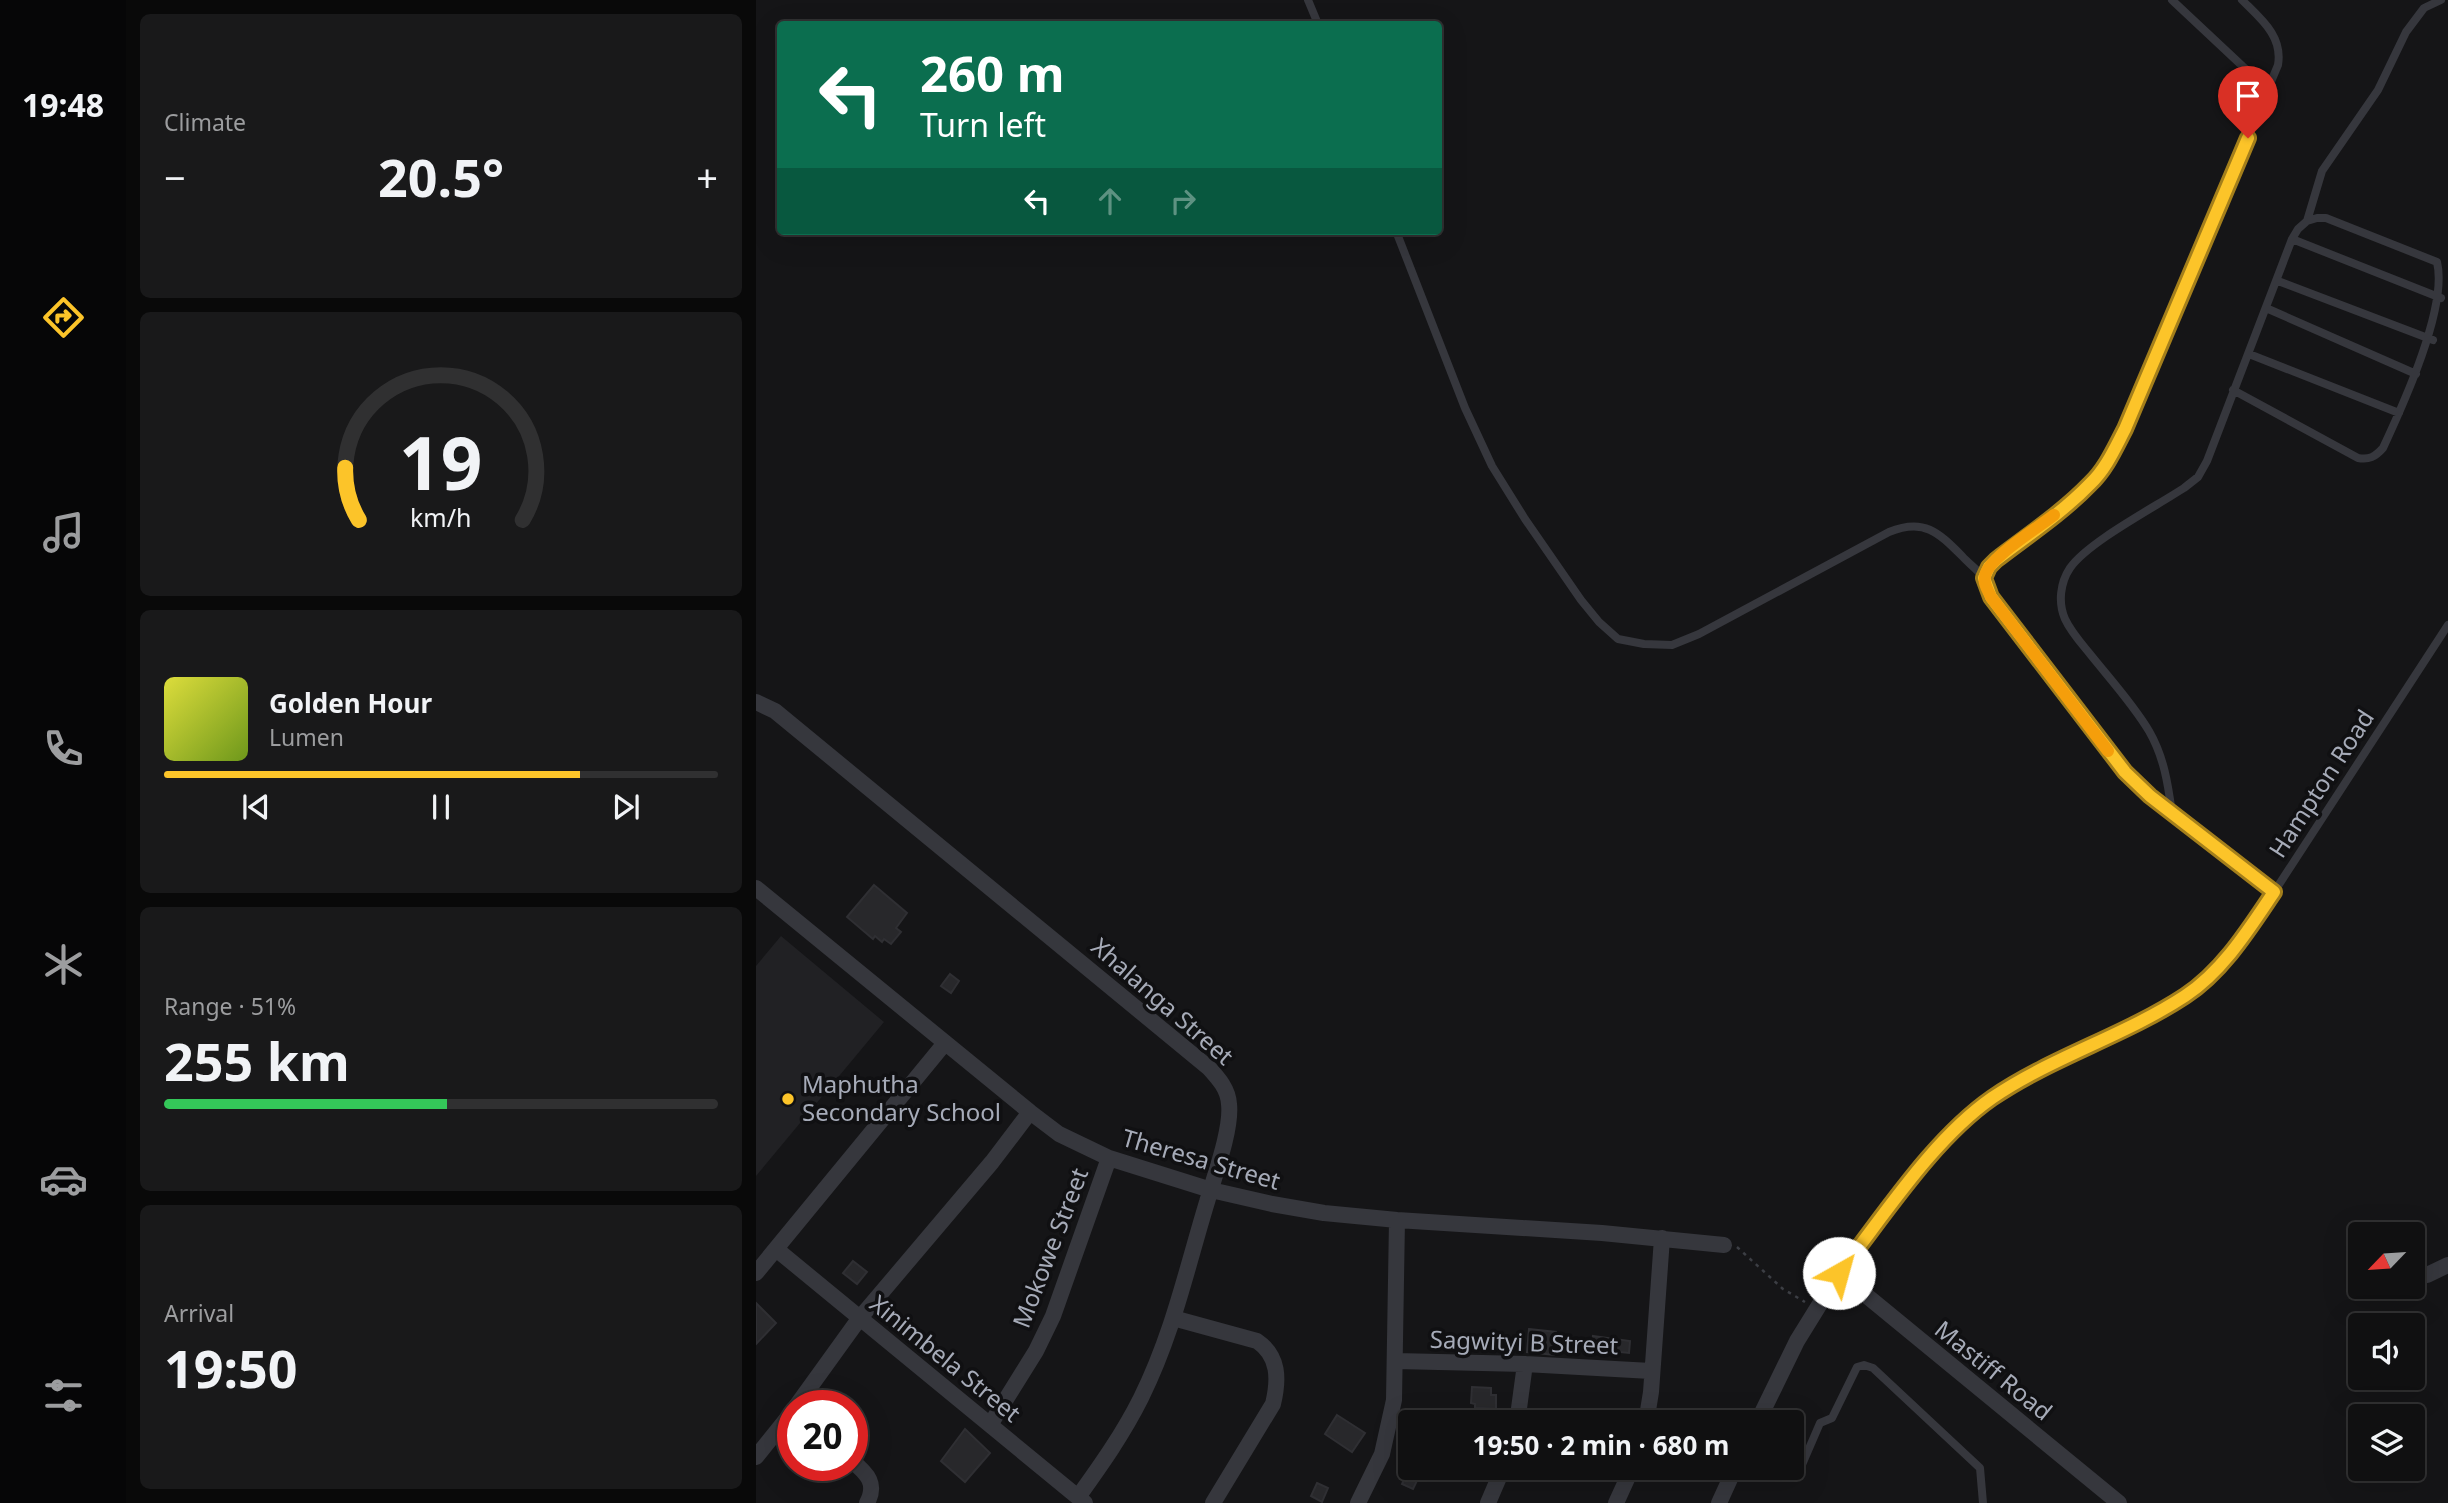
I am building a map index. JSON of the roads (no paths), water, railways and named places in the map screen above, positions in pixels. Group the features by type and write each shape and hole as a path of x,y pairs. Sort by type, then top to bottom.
{"street":[{"name":"Xhalanga Street","path":"756,702 775,711 1214,1074 1227,1091 1230,1106 1228,1120 1211,1190 1173,1318 1153,1370 1128,1422 1082,1500"},
{"name":"Theresa Street","path":"756,888 1030,1112 1059,1134 1109,1158 1211,1190 1272,1205 1324,1213 1724,1245"},
{"path":"756,1273 945,1043"},
{"path":"808,1390 859,1319 992,1162 1030,1112"},
{"name":"Mokowe Street","path":"990,1425 1036,1351 1053,1316 1109,1158"},
{"path":"1359,1503 1382,1454 1394,1400 1396,1220"},
{"path":"1648,1410 1661,1238"},
{"name":"Xinimbela Street","path":"776,1250 1082,1500"},
{"path":"2427,1275 2448,1265"},
{"path":"1763,1410 1797,1341 1839,1273"},
{"name":"Mastiff Road","path":"1839,1273 2119,1503"},
{"path":"1173,1318 1257,1340 1267,1348 1277,1372 1277,1389 1273,1404 1213,1503"},
{"name":"Sagwityi B Street","path":"1395,1361 1651,1371"},
{"path":"1519,1410 1525,1364"},
{"path":"756,1457 777,1431"},
{"path":"867,1503 872,1489 868,1478"},
{"path":"1488,1503 1498,1480"},
{"path":"1616,1503 1627,1480"},
{"path":"1719,1503 1730,1480"}],"lane":[{"path":"1308,0 1317,21"},
{"path":"2172,0 2268,90"},
{"path":"1984,578 1996,560 2092,483 2109,460 2125,429 2278,65 2278,44 2265,23 2242,0"},
{"path":"2307,221 2322,171 2378,90 2406,32 2424,8 2441,0"},
{"path":"2172,813 2167,777 2149,730 2074,634 2063,610 2062,584 2071,567 2089,548 2198,477 2207,461 2233,390 2278,281 2292,239 2307,221 2326,218 2437,262 2441,270 2441,298 2433,340 2383,448 2376,456 2366,460 2357,458 2233,390"},
{"path":"1398,235 1465,408 1492,466 1581,600 1618,639 1672,645 1699,634 1889,532 1903,526 1931,529 1944,538 1984,578 1991,597 2125,772 2172,813 2274,892"},
{"path":"2292,239 2441,298"},
{"path":"2278,281 2433,340"},
{"path":"2266,308 2416,374"},
{"path":"2249,354 2399,413"},
{"name":"Hampton Road","path":"1839,1273 1931,1155 1963,1122 1991,1099 2029,1075 2187,995 2220,965 2250,929 2448,625"},
{"path":"1804,1460 1820,1423 1832,1418 1857,1367 1864,1365 1873,1368 1980,1468 1983,1503"}],"place":[{"name":"Maphutha Secondary School","path":"788,1099"}]}
